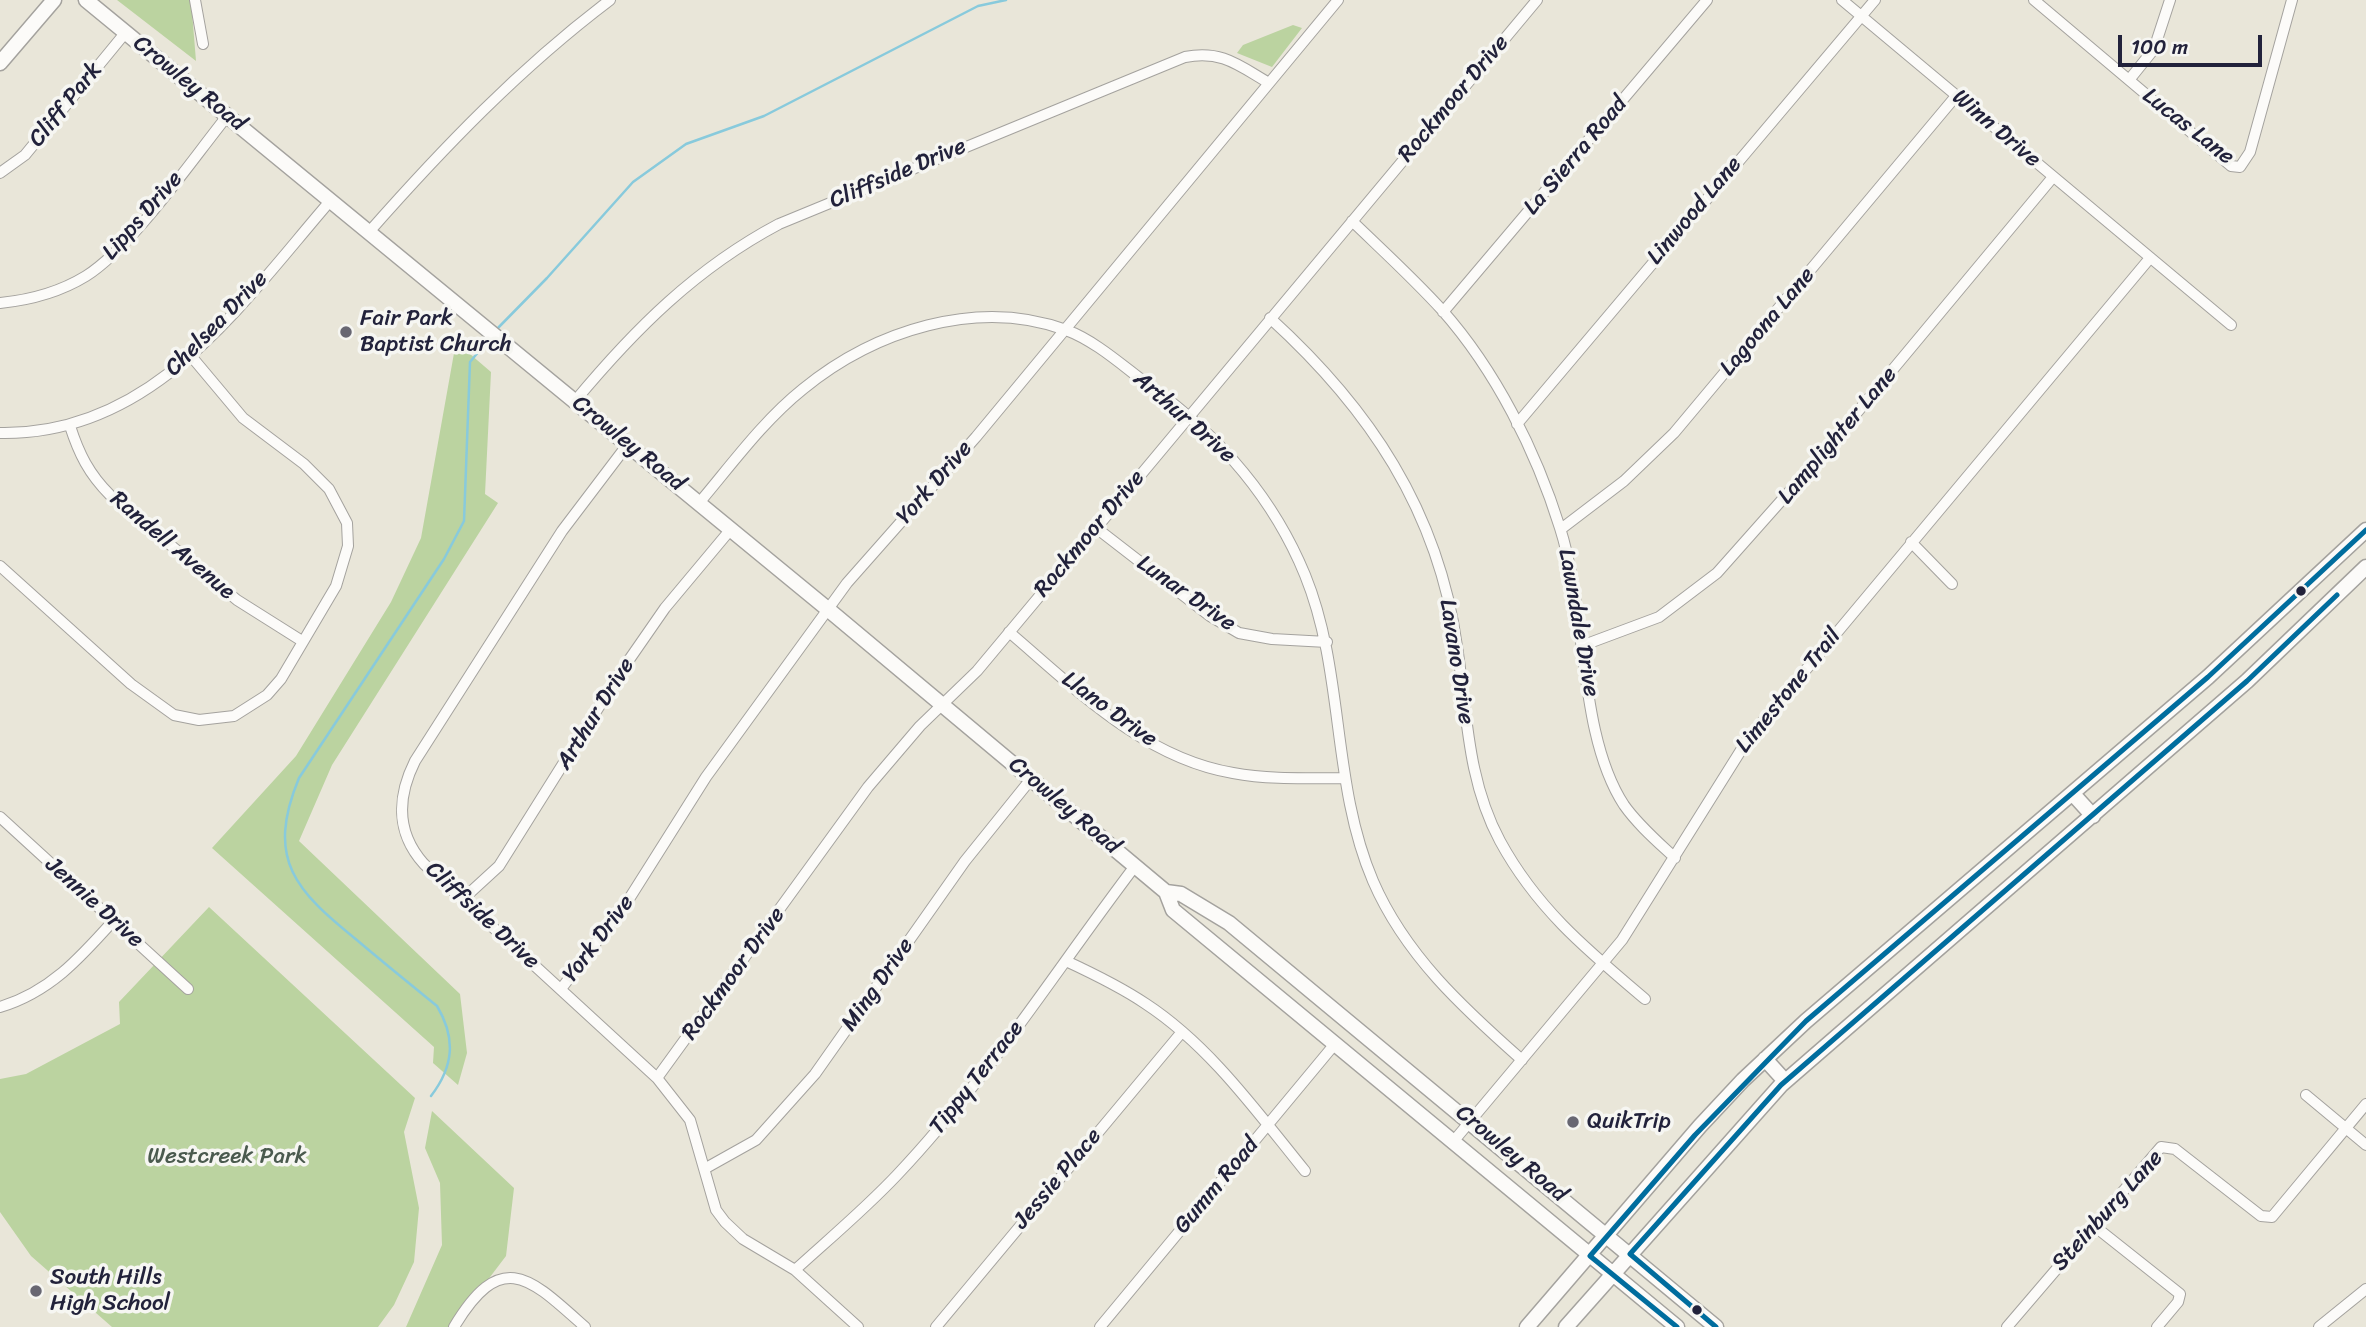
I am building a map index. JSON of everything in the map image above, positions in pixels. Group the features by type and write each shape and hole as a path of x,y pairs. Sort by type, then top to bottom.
{"main road":[{"path":"0,63 54,0"},
{"name":"Crowley Road","path":"86,0 943,705 1166,892 1173,910 1677,1327"},
{"path":"1527,1327 1700,1126 1765,1059 2208,677 2366,530"},
{"path":"1566,1327 1746,1120 1785,1081 2247,681 2366,567"},
{"path":"2073,794 2093,817"},
{"name":"Crowley Road","path":"1166,892 1181,894 1229,923 1471,1121 1716,1327"},
{"path":"1765,1059 1785,1081"}],"street":[{"path":"195,0 203,44"},
{"path":"369,232 422,172 503,89 543,52 610,0"},
{"name":"York Drive","path":"561,989 629,899 740,729 830,611 847,583 1064,330 1338,0"},
{"name":"Rockmoor Drive","path":"657,1078 868,787 920,726 943,705 1009,632 1537,0"},
{"name":"La Sierra Road","path":"1443,312 1707,0"},
{"name":"Winn Drive","path":"1842,0 2231,325"},
{"name":"Linwood Lane","path":"1517,424 1875,0"},
{"name":"Lucas Lane","path":"2034,0 2231,166 2240,167 2250,152 2292,0"},
{"path":"2129,80 2154,49 2170,0"},
{"name":"Cliff Park","path":"0,173 25,155 126,32"},
{"name":"Cliffside Drive","path":"575,401 618,350 674,294 724,255 779,224 1185,57 1208,53 1230,61 1269,83"},
{"name":"Lagoona Lane","path":"1561,529 1624,481 1674,433 1956,96"},
{"name":"Lipps Drive","path":"0,303 22,301 70,285 107,260 228,116"},
{"name":"Lamplighter Lane","path":"1584,645 1659,617 1717,573 1820,457 2053,177"},
{"name":"Chelsea Drive","path":"0,433 40,432 70,426 129,402 191,356 331,201"},
{"name":"Lawndale Drive","path":"1352,221 1443,312 1475,354 1517,424 1541,475 1561,529 1575,585 1596,739 1608,772 1625,805 1675,858"},
{"name":"Limestone Trail","path":"1452,1143 1604,964 1643,910 1748,739 2150,258"},
{"name":"Arthur Drive","path":"699,503 788,402 827,372 869,346 926,326 972,318 1005,317 1035,321 1064,330 1094,346 1187,416 1237,463 1268,503 1304,573 1327,642 1345,778 1356,829 1373,880 1409,943 1451,997 1522,1060"},
{"name":"Lavano Drive","path":"1270,318 1309,354 1355,405 1377,436 1414,500 1433,545 1448,600 1478,788 1499,839 1524,882 1554,919 1645,999"},
{"path":"0,566 131,684 174,715 199,720 234,716 267,695 281,679 339,578 348,546 347,523 329,489 304,464 243,418 191,356"},
{"name":"Randell Avenue","path":"70,426 80,456 93,478 110,495 237,600 302,641"},
{"name":"Cliffside Drive","path":"628,444 562,531 407,776 401,814 409,843 424,863 657,1078 690,1120 716,1210 724,1222 743,1240 795,1270 858,1327"},
{"name":"Lunar Drive","path":"1095,527 1210,616 1239,633 1272,639 1327,642"},
{"name":"Arthur Drive","path":"463,899 499,866 651,629 731,529"},
{"path":"1911,542 1952,584"},
{"name":"Llano Drive","path":"1009,632 1117,722 1160,749 1231,773 1273,778 1345,778"},
{"name":"Ming Drive","path":"705,1168 756,1140 815,1074 965,861 1031,779"},
{"name":"Jennie Drive","path":"0,817 188,989"},
{"name":"Tippy Terrace","path":"795,1270 898,1175 1004,1047 1135,866"},
{"path":"0,1007 43,989 58,978 114,920"},
{"path":"1066,961 1148,1005 1181,1033 1214,1063 1305,1171"},
{"name":"Jessie Place","path":"936,1327 1181,1033"},
{"name":"Gumm Road","path":"1100,1327 1334,1045"},
{"path":"2306,1095 2366,1145"},
{"name":"Steinburg Lane","path":"2007,1327 2154,1153 2165,1145 2175,1149 2261,1216 2272,1217 2366,1104"},
{"path":"2093,1225 2180,1294 2178,1302 2157,1327"},
{"path":"454,1327 468,1306 490,1284 506,1278 524,1279 539,1286 585,1327"},
{"path":"2319,1327 2366,1289"},
{"path":"2356,1298 2366,1307"}],"green space":[{"path":"117,0 191,0 196,61"},
{"path":"1293,25 1302,28 1272,67 1237,53 1243,45"},
{"path":"456,342 491,372 485,494 498,503 332,765 299,841 460,994 467,1053 458,1085 433,1063 434,1047 212,848 296,756 391,602 421,538"},
{"name":"Westcreek Park","path":"209,907 415,1098 404,1132 419,1208 414,1262 394,1305 378,1327 112,1327 31,1256 0,1212 0,1079 26,1074 120,1024 119,1002"},
{"path":"432,1111 514,1188 506,1256 452,1327 406,1327 442,1245 440,1183 425,1148"}],"waterway":[{"path":"495,331 547,278 633,182 686,144 764,116 978,6 1006,0"},
{"path":"431,1096 444,1074 450,1052 447,1029 437,1006 336,923 303,889 292,872 286,852 285,831 289,806 299,778 444,559 464,521 470,362 489,339"}],"transit line":[{"path":"1677,1327 1590,1256 1695,1135 1806,1021 2208,677 2366,530"},
{"path":"1716,1327 1630,1254 1781,1085 2247,681 2337,595"}],"place":[{"name":"Fair Park Baptist Church","path":"346,332"},
{"name":"QuikTrip","path":"1573,1122"},
{"name":"South Hills High School","path":"36,1291"}]}
